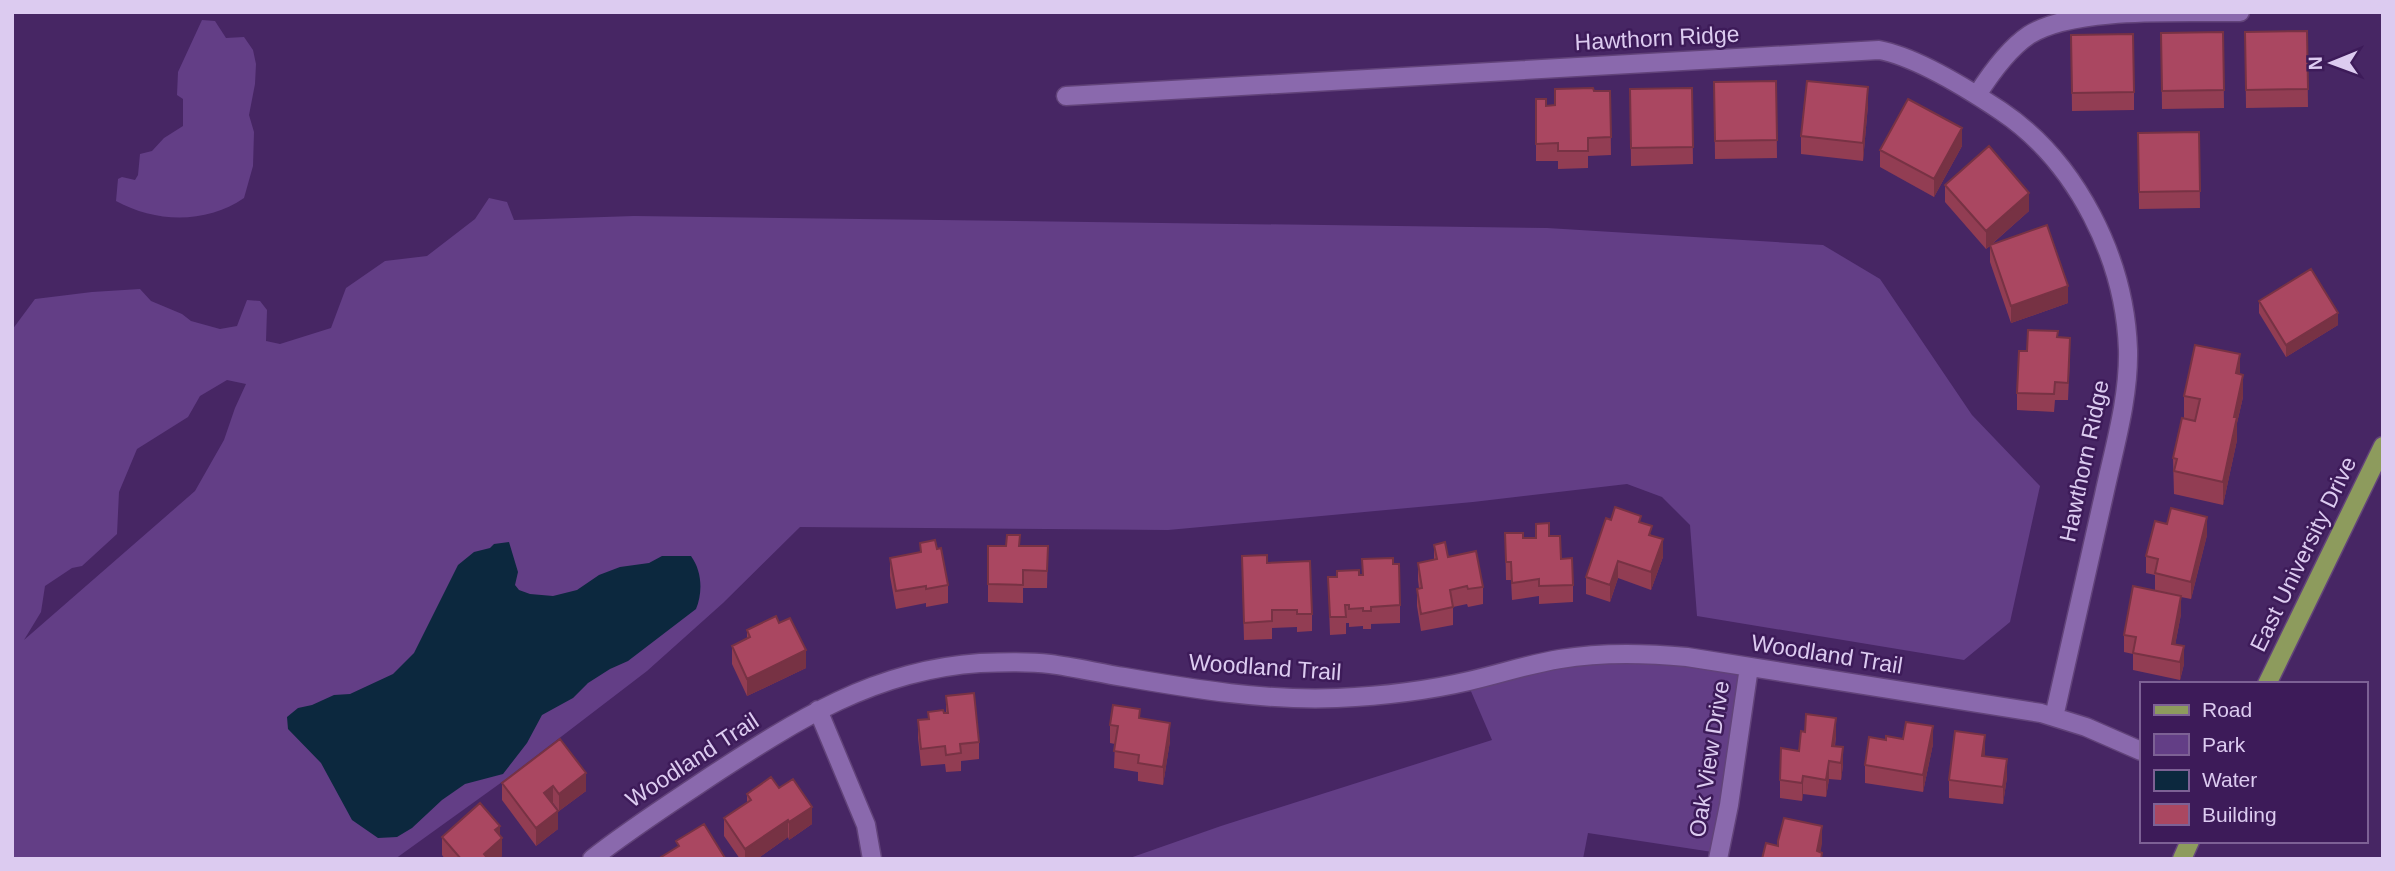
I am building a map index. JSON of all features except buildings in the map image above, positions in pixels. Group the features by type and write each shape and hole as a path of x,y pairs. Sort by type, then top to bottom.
{"main road":[{"name":"East University Drive","path":"2268,682 2383,446"},
{"path":"2182,859 2189,843"}],"street":[{"path":"1977,95 2008,54 2028,35 2046,26 2080,17 2241,12"},
{"name":"Hawthorn Ridge","path":"1066,96 1879,50 1894,53 1977,95 2021,125 2049,153 2074,186 2095,222 2108,253 2119,286 2126,329 2128,351 2124,405 2054,717"},
{"name":"Woodland Trail","path":"592,859 776,733 818,710 862,689 912,673 964,664 1009,661 1049,663 1126,678 1229,692 1333,698 1401,693 1467,682 1531,665 1593,655 1656,654 2041,713 2086,727 2140,751"},
{"name":"Oak View Drive","path":"1718,859 1749,667"},
{"path":"818,710 866,825 872,859"}],"green space":[{"path":"202,20 215,21 226,38 244,37 253,50 256,64 255,84 249,115 254,132 253,166 244,198 214,213 181,218 164,217 131,208 116,201 118,179 122,177 135,180 140,154 152,151 164,138 183,126 183,99 177,95 178,72"},
{"path":"489,198 507,202 514,220 634,216 1547,228 1823,245 1880,279 1972,415 2040,486 2010,622 1964,660 1697,616 1690,525 1662,497 1627,484 1473,502 1168,530 800,527 723,603 647,671 502,782 395,859 12,859 12,330 35,299 140,289 151,301 182,314 191,321 220,329 237,326 247,300 260,301 267,310 266,341 280,344 331,328 346,288 385,261 427,256 475,219","holes":["227,380 246,384 224,440 195,491 24,640 41,612 45,586 72,568 82,566 117,534 119,492 137,449 188,417 200,396"]},
{"path":"1561,659 1749,667 1719,853 1588,833 1583,859 1127,859 1221,826 1492,740 1467,682"}],"water":[{"path":"509,542 518,572 515,585 519,590 553,596 577,590 599,575 620,567 649,563 662,556 691,556 699,575 700,589 696,609 628,661 610,669 588,683 573,698 542,715 527,743 503,774 465,784 442,800 412,828 397,837 378,838 352,820 321,763 288,729 287,717 298,708 334,695 350,694 393,674 414,653 458,565 474,552 490,548 494,544"}]}
